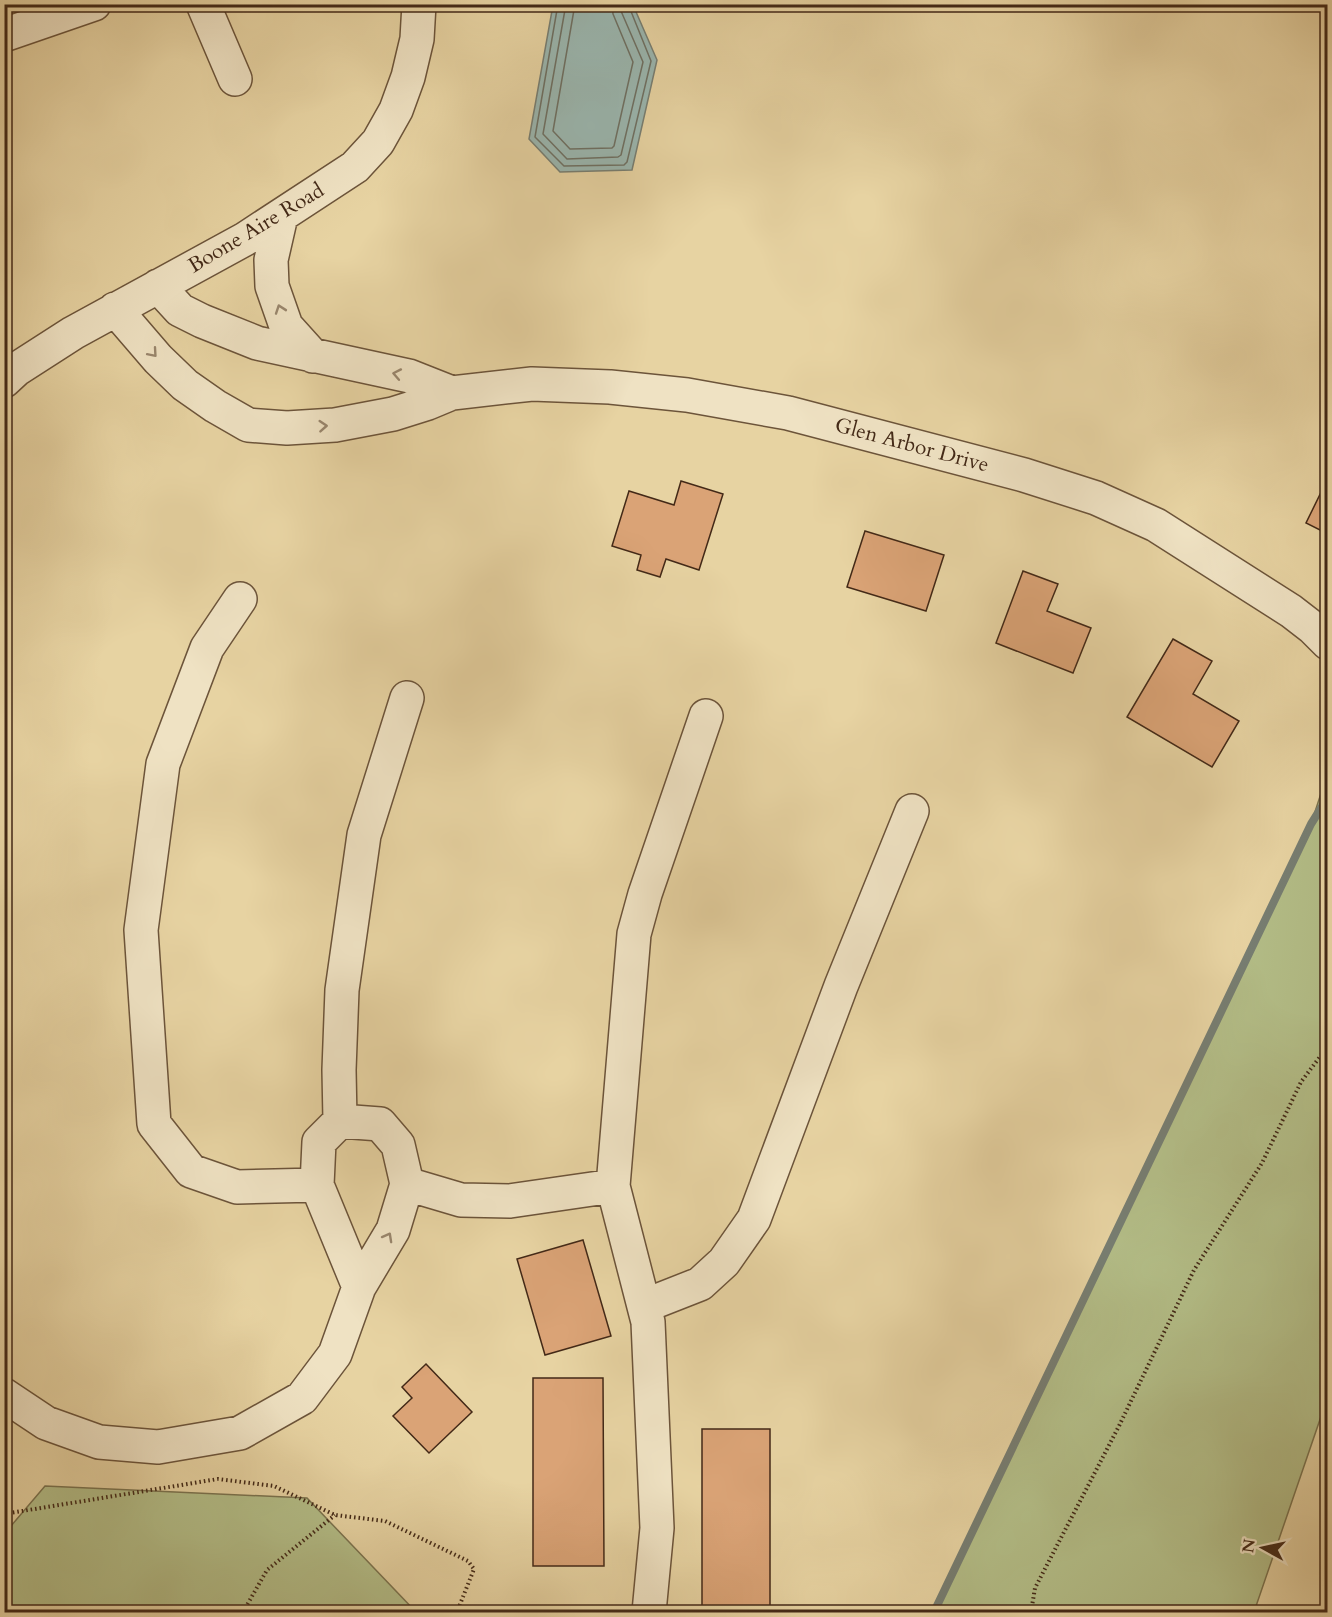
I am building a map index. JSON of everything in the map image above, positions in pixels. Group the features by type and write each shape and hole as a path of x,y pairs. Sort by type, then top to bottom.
{"street":[{"path":"4,35 94,4"},
{"path":"203,4 235,79"},
{"name":"Boone Aire Road","path":"4,381 17,369 73,333 245,239 355,166 378,142 396,110 408,77 417,39 419,4"},
{"path":"280,216 271,260 272,286 286,326 313,356"},
{"name":"Glen Arbor Drive","path":"158,286 180,310 257,343 410,376 452,393"},
{"name":"Glen Arbor Drive","path":"115,309 158,359 185,385 248,425 287,428 334,425 393,414 428,404 452,393 532,384 610,387 687,395 788,413 1024,475 1096,498 1156,525 1291,611 1328,643"},
{"path":"240,598 207,648 163,764 141,930 154,1124 191,1171 237,1187 317,1185"},
{"path":"359,1287 317,1185 319,1142 340,1121 342,990 364,835 407,698"},
{"path":"649,1612 657,1528 648,1322 613,1186 634,934 645,894 706,716"},
{"path":"644,1306 700,1284 723,1262 754,1219 841,986 912,812"},
{"path":"4,1395 46,1423 99,1442 158,1448 240,1433 302,1398 335,1354 359,1287 393,1230 407,1184 398,1145 380,1124 340,1121"},
{"path":"407,1184 461,1200 510,1201 613,1186"}],"path":[{"path":"1031,1612 1035,1588 1119,1425 1194,1270 1262,1162 1301,1082 1328,1046"},
{"path":"4,1514 218,1479 274,1486 335,1515 385,1521 468,1561 474,1569 457,1612"},
{"path":"243,1612 267,1570 335,1515"}],"green space":[{"path":"1327,775 1327,1399 1254,1612 934,1612 1311,824"},
{"path":"45,1486 307,1498 416,1612 5,1612 5,1533"}],"water":[{"path":"553,5 633,5 657,60 632,170 560,172 529,139"}],"building":[{"path":"1328,478 1328,534 1306,523"},
{"path":"681,481 723,494 699,570 666,559 660,577 637,570 641,555 612,546 629,491 674,505"},
{"path":"865,531 944,555 926,611 847,587"},
{"path":"1023,571 1058,584 1047,611 1091,628 1073,673 996,643"},
{"path":"1173,639 1212,661 1193,694 1239,721 1212,767 1127,717"},
{"path":"583,1240 611,1336 545,1355 517,1259"},
{"path":"426,1364 472,1412 429,1453 393,1416 412,1398 402,1387"},
{"path":"533,1378 603,1378 604,1566 533,1566"},
{"path":"702,1429 770,1429 770,1612 702,1612"}],"waterway":[{"path":"934,1612 1311,824 1328,797"}]}
